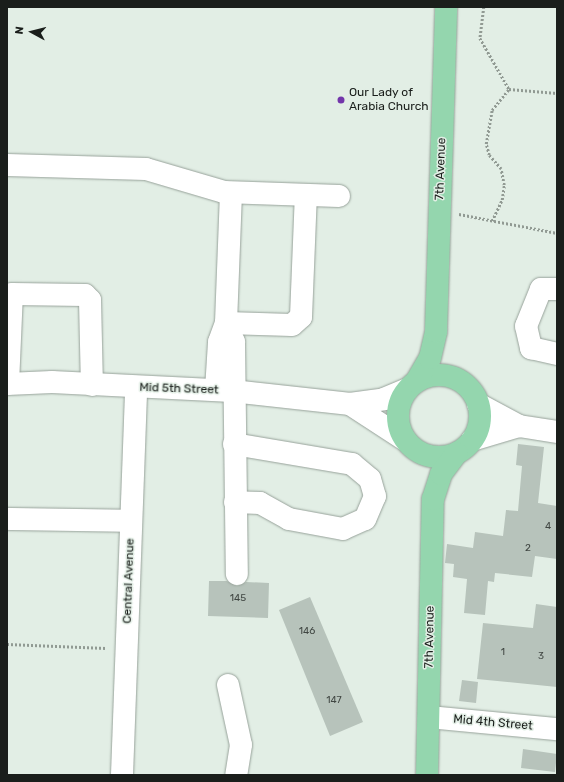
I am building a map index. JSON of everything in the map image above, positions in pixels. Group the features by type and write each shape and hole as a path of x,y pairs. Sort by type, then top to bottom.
{"main road":[{"name":"7th Avenue","path":"412,385 430,358 436,331 446,7"},
{"name":"7th Avenue","path":"436,331 443,358 460,381"},
{"path":"430,376 446,376 460,381 478,404 478,429 464,446 428,456 410,445 398,414 412,385 430,376"},
{"name":"7th Avenue","path":"410,445 433,499"},
{"name":"7th Avenue","path":"427,775 433,499 441,474 464,446"}],"street":[{"path":"7,165 155,170 231,193 339,196"},
{"path":"231,193 226,323 234,342 224,390 234,444 236,574"},
{"path":"226,323 292,325 301,317 306,195"},
{"path":"557,289 541,289 526,326 531,348 557,354"},
{"path":"7,384 9,310 12,294 85,296 90,300 92,384"},
{"name":"Mid 5th Street","path":"7,384 92,384 224,390 350,404 384,399 412,385"},
{"name":"Central Avenue","path":"122,775 136,387"},
{"name":"Mid 5th Street","path":"350,404 410,445"},
{"path":"478,404 519,426 557,432"},
{"path":"464,446 519,426"},
{"path":"234,444 352,464 370,479 374,496 365,519 343,529 289,518 260,503 235,502"},
{"path":"7,519 131,522"},
{"path":"228,685 241,745 236,775"},
{"name":"Mid 4th Street","path":"429,718 557,729"}],"path":[{"path":"484,7 480,38 509,89"},
{"path":"492,221 502,200 504,185 501,169 489,155 486,131 492,110 509,89"},
{"path":"509,89 557,93"},
{"path":"439,210 557,233"},
{"path":"7,644 127,648"}],"building":[{"path":"518,444 544,447 538,503 557,506 557,559 535,556 532,577 495,573 494,582 488,581 485,615 464,613 467,579 453,577 454,564 445,563 447,544 473,548 475,532 503,536 506,510 518,511 522,466 516,465"},
{"path":"209,581 227,581 237,586 246,582 269,583 268,618 208,616"},
{"path":"310,597 363,722 330,736 279,610"},
{"path":"536,604 557,607 557,687 477,679 483,623 533,628"},
{"path":"462,680 478,682 476,703 459,701"},
{"path":"523,749 557,754 555,772 521,768"}],"place":[{"name":"Our Lady of Arabia Church","path":"341,100"}]}
